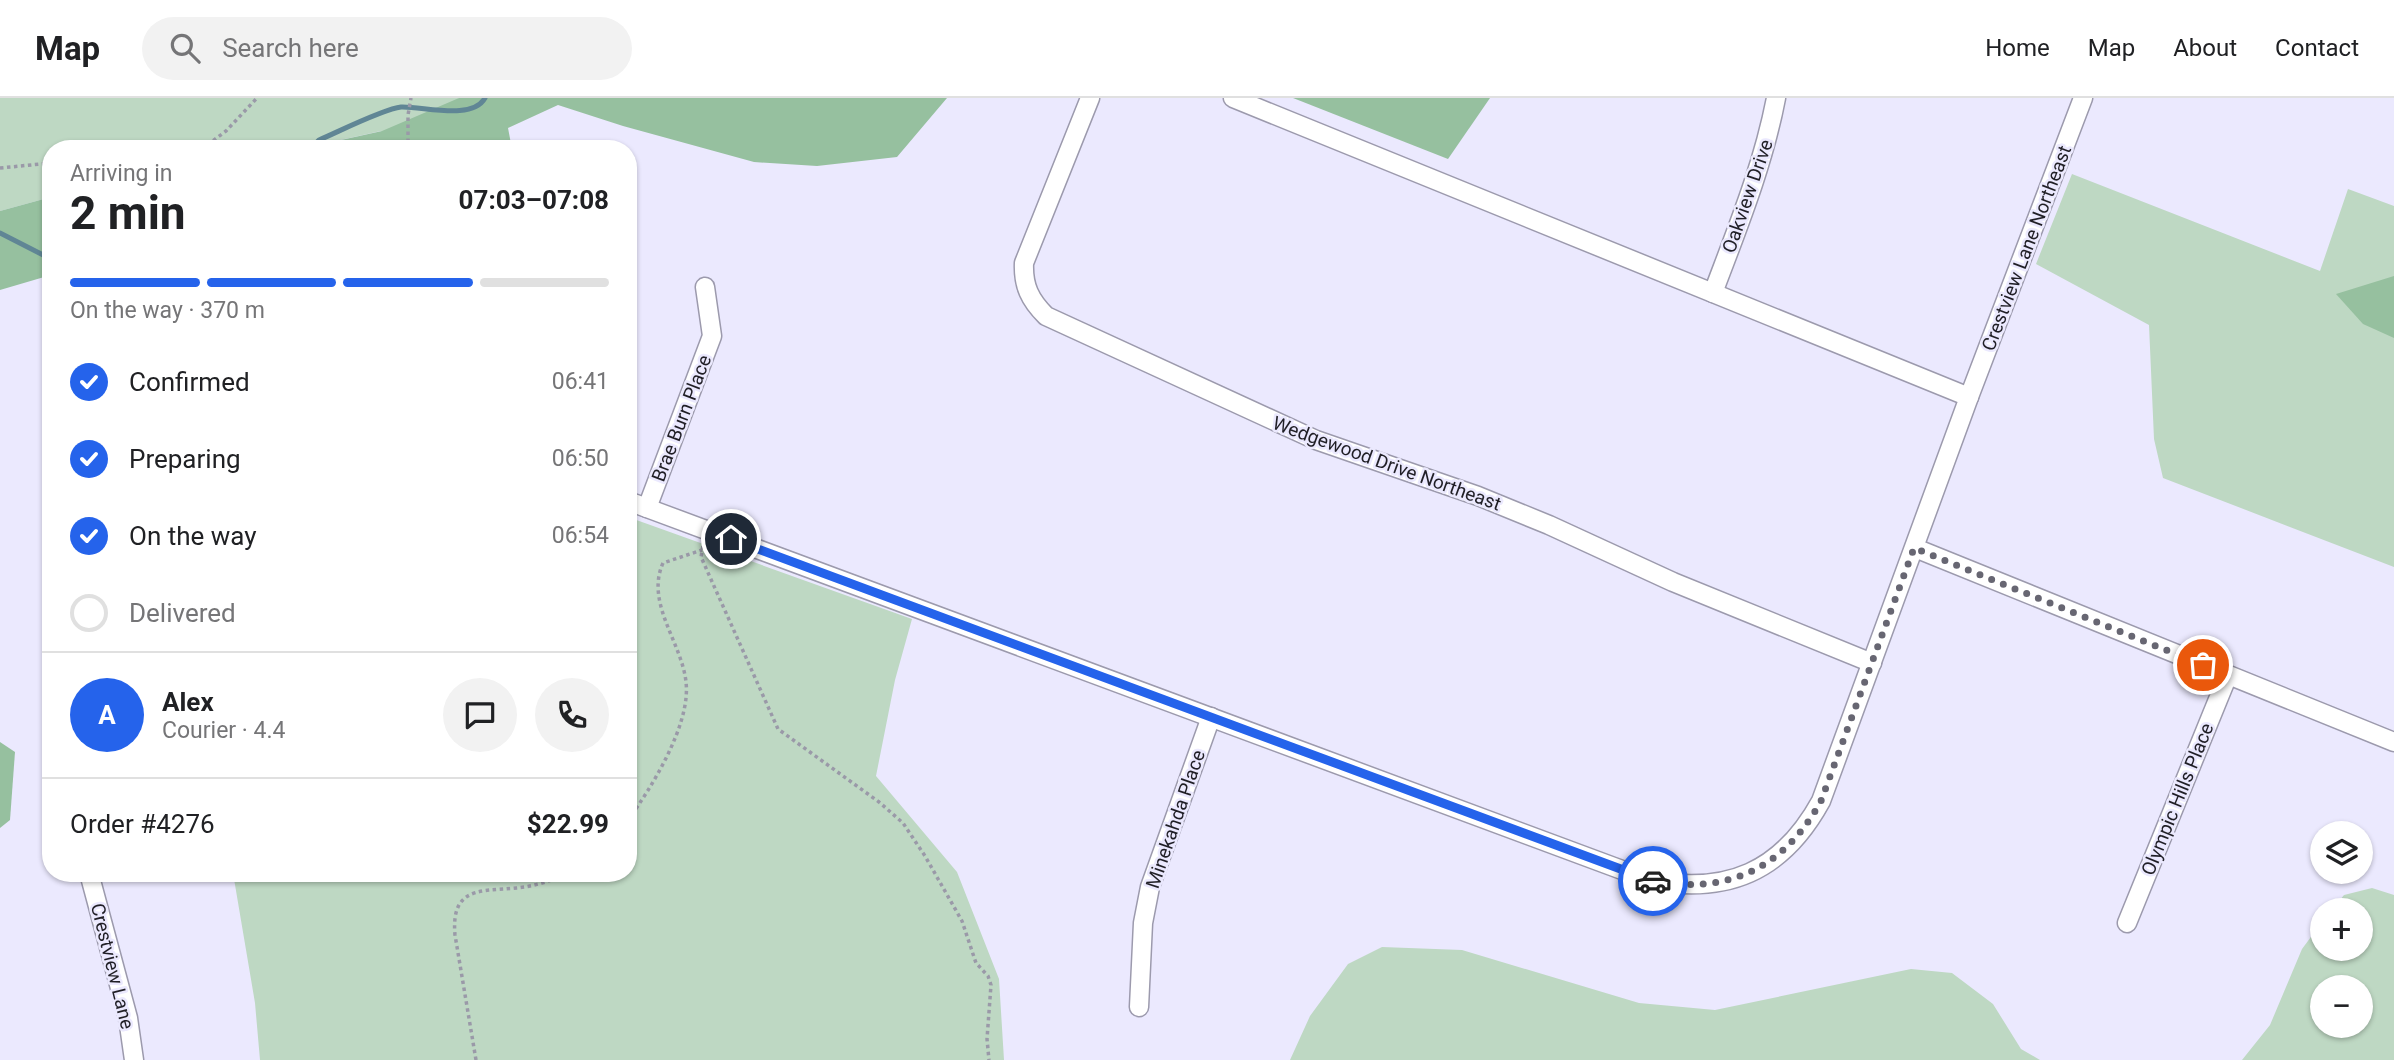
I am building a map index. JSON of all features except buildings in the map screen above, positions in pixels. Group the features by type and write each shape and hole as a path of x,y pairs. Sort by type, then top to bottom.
{"street":[{"name":"Wedgewood Drive Northeast","path":"1090,98 1024,263 1023,274 1028,293 1046,316 1315,440 1478,496 1549,525 1673,582 1872,663"},
{"path":"637,504 1649,880 1678,886 1707,885 1731,880 1765,864 1794,842 1821,801 1969,397 1233,98"},
{"name":"Oakview Drive","path":"1713,293 1756,179 1771,128 1776,98"},
{"name":"Crestview Lane Northeast","path":"1969,397 2083,98"},
{"name":"Brae Burn Place","path":"648,508 712,336 705,287"},
{"path":"1914,548 2394,742"},
{"name":"Olympic Hills Place","path":"2127,923 2228,675"},
{"name":"Minekahda Place","path":"1139,1007 1143,923 1150,887 1211,717"},
{"name":"Crestview Lane","path":"91,882 126,1007 134,1060"}],"path":[{"path":"214,140 257,98"},
{"path":"408,140 411,98"},
{"path":"0,168 42,164"},
{"path":"704,538 701,557 779,729 879,802 903,823 962,921 976,963 988,976 991,985 987,1039 989,1060"},
{"path":"637,807 672,746 687,686 678,652 663,615 658,574 663,563 702,550"},
{"path":"476,1060 455,936 453,917 457,905 463,898 474,893 528,887 543,882"}],"green space":[{"path":"0,98 459,98 434,140 405,140 381,131 340,140 42,140 42,199 0,211"},
{"path":"459,98 947,98 897,157 817,166 754,162 558,105 508,128 510,140 341,140 382,131"},
{"path":"1293,98 1490,98 1448,159"},
{"path":"2072,174 2320,271 2348,189 2394,206 2394,567 2163,478 2154,439 2149,325 2036,264"},
{"path":"42,199 42,278 0,290 0,211"},
{"path":"2394,276 2394,338 2363,324 2336,294"},
{"path":"637,520 912,619 895,680 876,776 957,872 999,979 1004,1060 260,1060 255,1003 235,882 637,882"},
{"path":"0,742 15,752 10,820 0,828"},
{"path":"2372,888 2394,895 2394,1060 2242,1060 2270,1025 2302,949 2310,938 2310,961 2373,961 2373,898 2342,898"},
{"path":"1382,947 1462,950 1639,1003 1715,1010 1911,969 1952,973 1993,1004 2021,1049 2040,1060 1290,1060 1310,1016 1348,964"}],"waterway":[{"path":"319,140 393,109 410,107 459,111 479,105 485,98"},
{"path":"0,233 42,254"}],"way so far":[{"path":"1653,881 1678,886 1707,885 1731,880 1754,871 1794,842 1821,801 1914,548 2203,665"}],"route":[{"path":"731,539 1653,881"}]}
